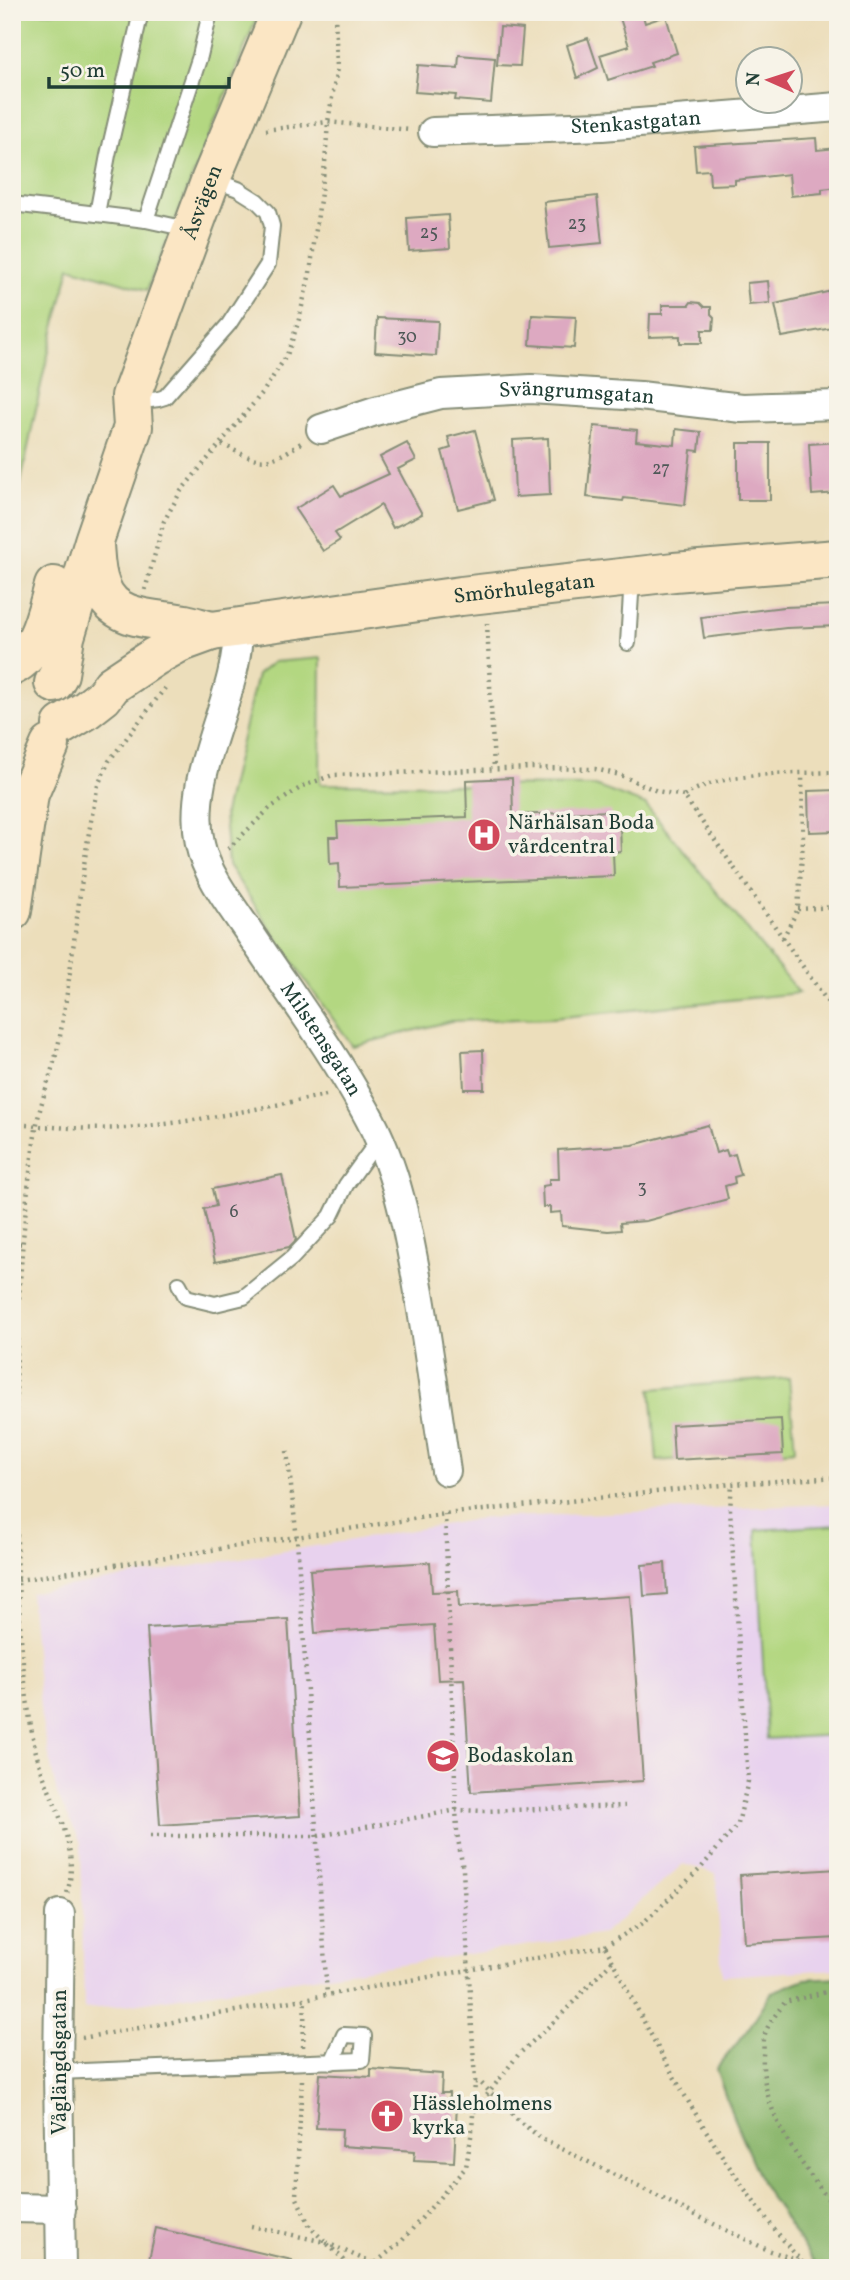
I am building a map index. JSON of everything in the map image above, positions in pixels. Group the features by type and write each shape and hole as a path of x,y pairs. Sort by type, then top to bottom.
{"street":[{"name":"Åsvägen","path":"55,685 65,637 133,426 131,396 211,179 281,12"},
{"name":"Stenkastgatan","path":"433,132 602,126 838,107"},
{"name":"Svängrumsgatan","path":"321,429 375,411 441,394 531,389 640,396 742,408 838,405"},
{"name":"Åsvägen","path":"12,667 30,651 38,636 110,416 131,396"},
{"name":"Smörhulegatan","path":"94,541 96,569 101,587 115,607 139,618 225,629"},
{"name":"Smörhulegatan","path":"12,756 31,755 103,697 112,685 154,657 179,643 225,629 461,596 632,577 838,559"},
{"name":"Milstensgatan","path":"225,629 238,648 202,781 197,823 201,847 225,897 303,1010 380,1138 405,1211 446,1471"},
{"path":"12,667 35,670 55,685 63,702 56,735 29,794 12,911"},
{"path":"55,685 112,685"},
{"name":"Våglängdsgatan","path":"60,1914 58,2072 61,2268"},
{"path":"12,2208 61,2209"}],"lane":[{"path":"97,214 141,12"},
{"path":"146,220 200,56 208,17 206,12"},
{"path":"131,396 148,401 165,397 229,324 268,264 272,226 268,212 257,201 211,179"},
{"path":"12,204 146,220 193,230"},
{"path":"628,643 632,577"},
{"path":"179,1284 186,1297 195,1300 215,1304 244,1297 292,1258 318,1232 331,1216 346,1185 380,1138"},
{"path":"58,2072 332,2062"}],"path":[{"path":"139,618 164,521 181,491 263,392 287,355 298,323 310,273 337,68 335,12"},
{"path":"234,124 256,131 328,122 433,132"},
{"path":"222,444 247,457 264,461 285,453 321,429"},
{"path":"487,615 494,769"},
{"path":"60,1914 72,1878 71,1848 36,1751 27,1702 18,1580 17,1391 23,1244 37,1126 60,1038 98,785 109,761 170,681 154,657"},
{"path":"208,866 270,808 303,786 333,775 494,769 596,769 620,775 657,790 684,796 838,1017"},
{"path":"684,796 697,787 756,775 838,772"},
{"path":"782,939 798,909 803,841 802,774"},
{"path":"798,909 838,907"},
{"path":"12,1124 74,1129 169,1124 336,1093 350,1085"},
{"path":"12,1243 23,1244"},
{"path":"287,1451 297,1539 327,1995"},
{"path":"18,1580 445,1514 732,1484 838,1477"},
{"path":"59,2042 605,1946 643,1923 700,1869 738,1824 748,1780 730,1509 732,1484"},
{"path":"251,2226 325,2242 373,2266 401,2242 466,2167 475,2082 457,1810 445,1514"},
{"path":"150,1836 318,1836 457,1810 625,1806"},
{"path":"605,1946 643,2020 728,2168 807,2268"},
{"path":"473,2113 518,2055 561,2015 612,1960"},
{"path":"838,1989 785,2002 765,2033 762,2074 769,2103 785,2133 813,2179 838,2212"},
{"path":"305,1999 296,2196 310,2227 344,2260 348,2268"},
{"path":"475,2082 481,2082 519,2121 542,2139 744,2239 801,2261"}],"shaded area":[{"name":"Bodaskolan","path":"838,1504 838,1969 722,1976 716,1873 683,1864 603,1934 84,2009 81,1843 57,1795 41,1717 30,1593 485,1518"}],"green space":[{"path":"12,12 259,12 147,290 70,267 43,375 12,525"},
{"path":"321,658 320,784 595,786 646,805 799,993 553,1018 451,1021 353,1046 311,989 228,865 224,813 257,675 273,662"},
{"path":"789,1378 795,1450 657,1461 651,1389"},
{"path":"838,1525 838,1735 767,1739 756,1530"},
{"path":"838,1977 838,2268 817,2268 762,2184 716,2069 747,2031 772,1992 805,1979"}],"building":[{"path":"618,12 642,12 645,23 666,16 677,53 650,62 652,66 608,80 600,55 629,46"},
{"path":"500,27 523,29 520,66 497,65"},
{"path":"588,38 598,68 577,78 567,45"},
{"path":"459,55 495,58 491,103 455,100 456,95 415,92 418,65 458,68"},
{"path":"816,138 817,150 838,148 838,187 822,189 822,193 791,196 789,174 735,180 735,184 710,185 709,170 696,171 694,146"},
{"path":"597,196 602,243 549,248 544,202"},
{"path":"448,215 450,248 409,251 407,218"},
{"path":"768,281 770,303 749,305 747,283"},
{"path":"836,290 838,327 782,337 775,304"},
{"path":"691,302 711,307 714,317 713,330 702,330 702,343 680,343 680,336 649,337 650,314 662,314 662,305 689,305"},
{"path":"532,315 576,317 574,348 530,345"},
{"path":"377,318 438,321 436,356 375,352"},
{"path":"594,426 637,430 636,441 675,445 676,429 701,432 699,451 691,450 685,505 587,497"},
{"path":"475,430 494,500 458,509 442,451 451,448 448,437"},
{"path":"548,438 550,495 515,497 513,440"},
{"path":"838,442 838,493 812,495 809,444"},
{"path":"407,443 416,460 398,469 422,514 393,528 381,505 335,533 340,540 323,551 295,509 334,485 341,496 389,474 380,457"},
{"path":"738,443 770,443 770,500 738,500"},
{"path":"838,605 838,626 786,628 704,638 701,617 784,607"},
{"path":"512,778 513,815 611,811 611,826 620,825 621,851 613,852 614,876 340,887 339,863 330,864 329,837 338,837 337,822 467,817 466,780"},
{"path":"838,790 838,831 809,832 808,791"},
{"path":"483,1050 484,1089 464,1089 462,1051"},
{"path":"708,1125 716,1153 726,1150 728,1156 735,1154 741,1175 734,1177 735,1183 725,1186 728,1199 646,1221 620,1223 621,1230 608,1231 562,1226 561,1212 550,1213 550,1207 543,1207 542,1186 549,1185 549,1179 559,1179 558,1150 633,1145"},
{"path":"282,1175 296,1240 289,1247 215,1262 204,1209 216,1206 212,1189"},
{"path":"781,1419 783,1454 674,1460 672,1425"},
{"path":"430,1562 432,1592 458,1591 459,1607 630,1596 643,1781 471,1792 464,1679 438,1680 434,1625 315,1633 310,1570"},
{"path":"665,1563 667,1594 644,1596 642,1565"},
{"path":"288,1619 300,1816 160,1825 147,1628"},
{"path":"838,1869 838,1938 744,1943 740,1875"},
{"name":"Hässleholmens kyrka","path":"371,2069 442,2074 441,2093 449,2093 449,2104 457,2104 454,2162 414,2160 415,2151 341,2146 342,2129 316,2128 320,2074 371,2077"},
{"path":"156,2228 292,2260 291,2268 147,2268"}],"place":[{"name":"Närhälsan Boda vårdcentral","path":"484,835"},
{"name":"Bodaskolan","path":"443,1756"},
{"name":"Hässleholmens kyrka","path":"387,2116"}]}
